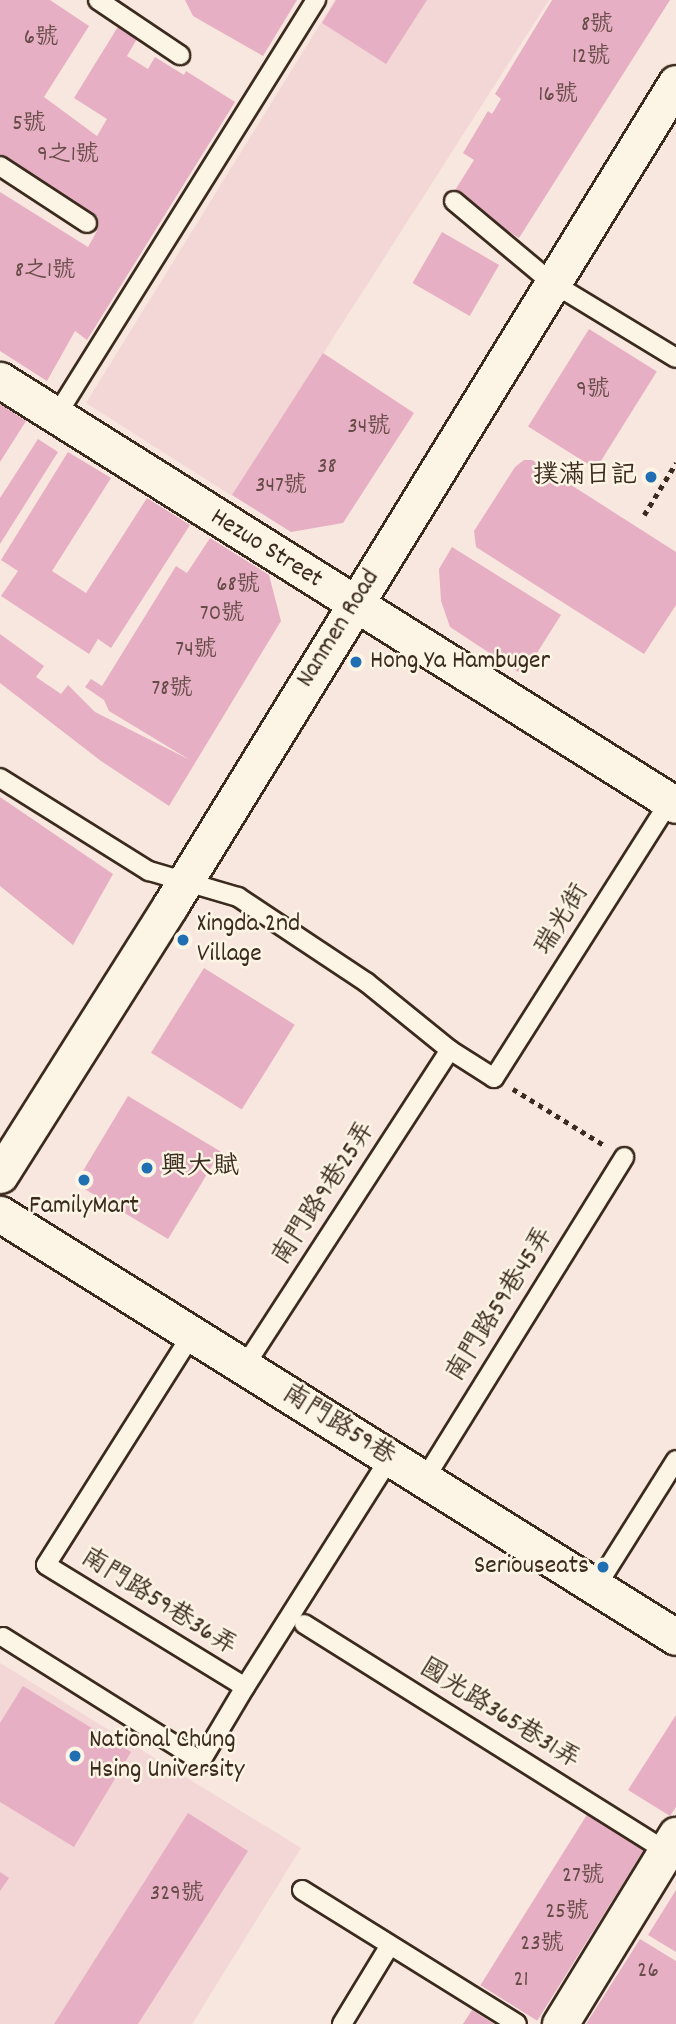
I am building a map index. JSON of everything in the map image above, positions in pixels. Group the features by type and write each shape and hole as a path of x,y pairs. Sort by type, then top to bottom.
{"street":[{"name":"Nanmen Road","path":"0,1175 184,882 676,83"},
{"name":"Hezuo Street","path":"0,380 355,605 674,799"},
{"name":"南門路59巷","path":"0,1214 676,1637"},
{"path":"560,2024 673,1848"}],"lane":[{"path":"98,0 180,55"},
{"path":"56,416 316,0"},
{"path":"0,166 87,223"},
{"path":"454,201 551,282 676,358"},
{"path":"0,778 149,872 238,897 366,982 450,1049 494,1078"},
{"name":"瑞光街","path":"494,1078 674,799"},
{"name":"南門路9巷25弄","path":"244,1367 450,1049"},
{"name":"南門路59巷45弄","path":"424,1480 624,1157"},
{"name":"南門路59巷36弄","path":"192,1334 46,1566 245,1687 390,1458"},
{"path":"596,1587 676,1460"},
{"name":"國光路365巷31弄","path":"304,1624 673,1848"},
{"path":"3,1637 201,1761 245,1687"},
{"path":"302,1890 517,2024"},
{"path":"342,2024 390,1945"}],"path":[{"path":"644,515 676,463"},
{"path":"494,1078 624,1157"}],"shaded area":[{"path":"335,0 549,0 232,496 86,403"},
{"name":"National Chung Hsing University","path":"0,1663 301,1848 192,2024 0,2024"}],"building":[{"path":"0,0 50,0 89,26 44,97 97,136 107,119 74,98 119,25 138,37 127,56 148,69 155,57 184,75 186,71 235,102 87,340 75,331 47,381 0,351 0,192 88,247 97,231 92,228 98,217 0,154"},
{"path":"185,0 297,0 263,56 193,16"},
{"path":"336,0 427,0 386,64 322,23"},
{"path":"552,0 670,0 519,238 503,228 500,232 452,195 474,160 463,153 488,111 492,114 501,99 495,94"},
{"path":"442,232 499,265 470,316 412,283"},
{"path":"589,329 657,371 596,469 528,427"},
{"path":"323,353 414,413 343,523 291,532 232,495"},
{"path":"0,404 26,421 0,462"},
{"path":"38,439 58,452 0,544 0,498"},
{"path":"68,452 111,478 52,571 86,593 147,498 190,525 111,648 98,639 89,654 1,596 18,571 1,560"},
{"path":"524,460 532,460 676,552 676,605 644,654 476,547 474,531 515,467"},
{"path":"210,538 269,575 281,621 169,806 101,761 0,683 0,634 44,666 36,677 61,694 68,685 95,712 190,760 109,711 104,700 85,687 91,679 102,686 176,566 187,573"},
{"path":"452,547 561,615 523,675 450,627 441,601 439,569"},
{"path":"0,797 113,874 73,945 0,886"},
{"name":"興大賦","path":"204,968 295,1025 242,1110 151,1053"},
{"name":"興大賦","path":"128,1096 221,1152 168,1239 75,1183"},
{"path":"23,1686 131,1752 74,1847 0,1802 0,1723"},
{"path":"676,1715 676,1807 670,1816 628,1790"},
{"path":"188,1813 248,1851 138,2024 54,2024"},
{"path":"588,1813 645,1849 537,2021 480,1985"},
{"path":"0,1872 9,1878 0,1891"},
{"path":"676,1890 676,1952 648,1935"},
{"path":"640,1939 676,1961 676,2024 586,2024"},
{"path":"472,2010 494,2024 463,2024"}],"place":[{"name":"撲滿日記","path":"651,477"},
{"name":"Hong Ya Hambuger","path":"356,662"},
{"name":"Xingda 2nd Village","path":"183,940"},
{"name":"興大賦","path":"147,1168"},
{"name":"FamilyMart","path":"84,1180"},
{"name":"Seriouseats","path":"603,1567"},
{"name":"National Chung Hsing University","path":"75,1756"}]}
